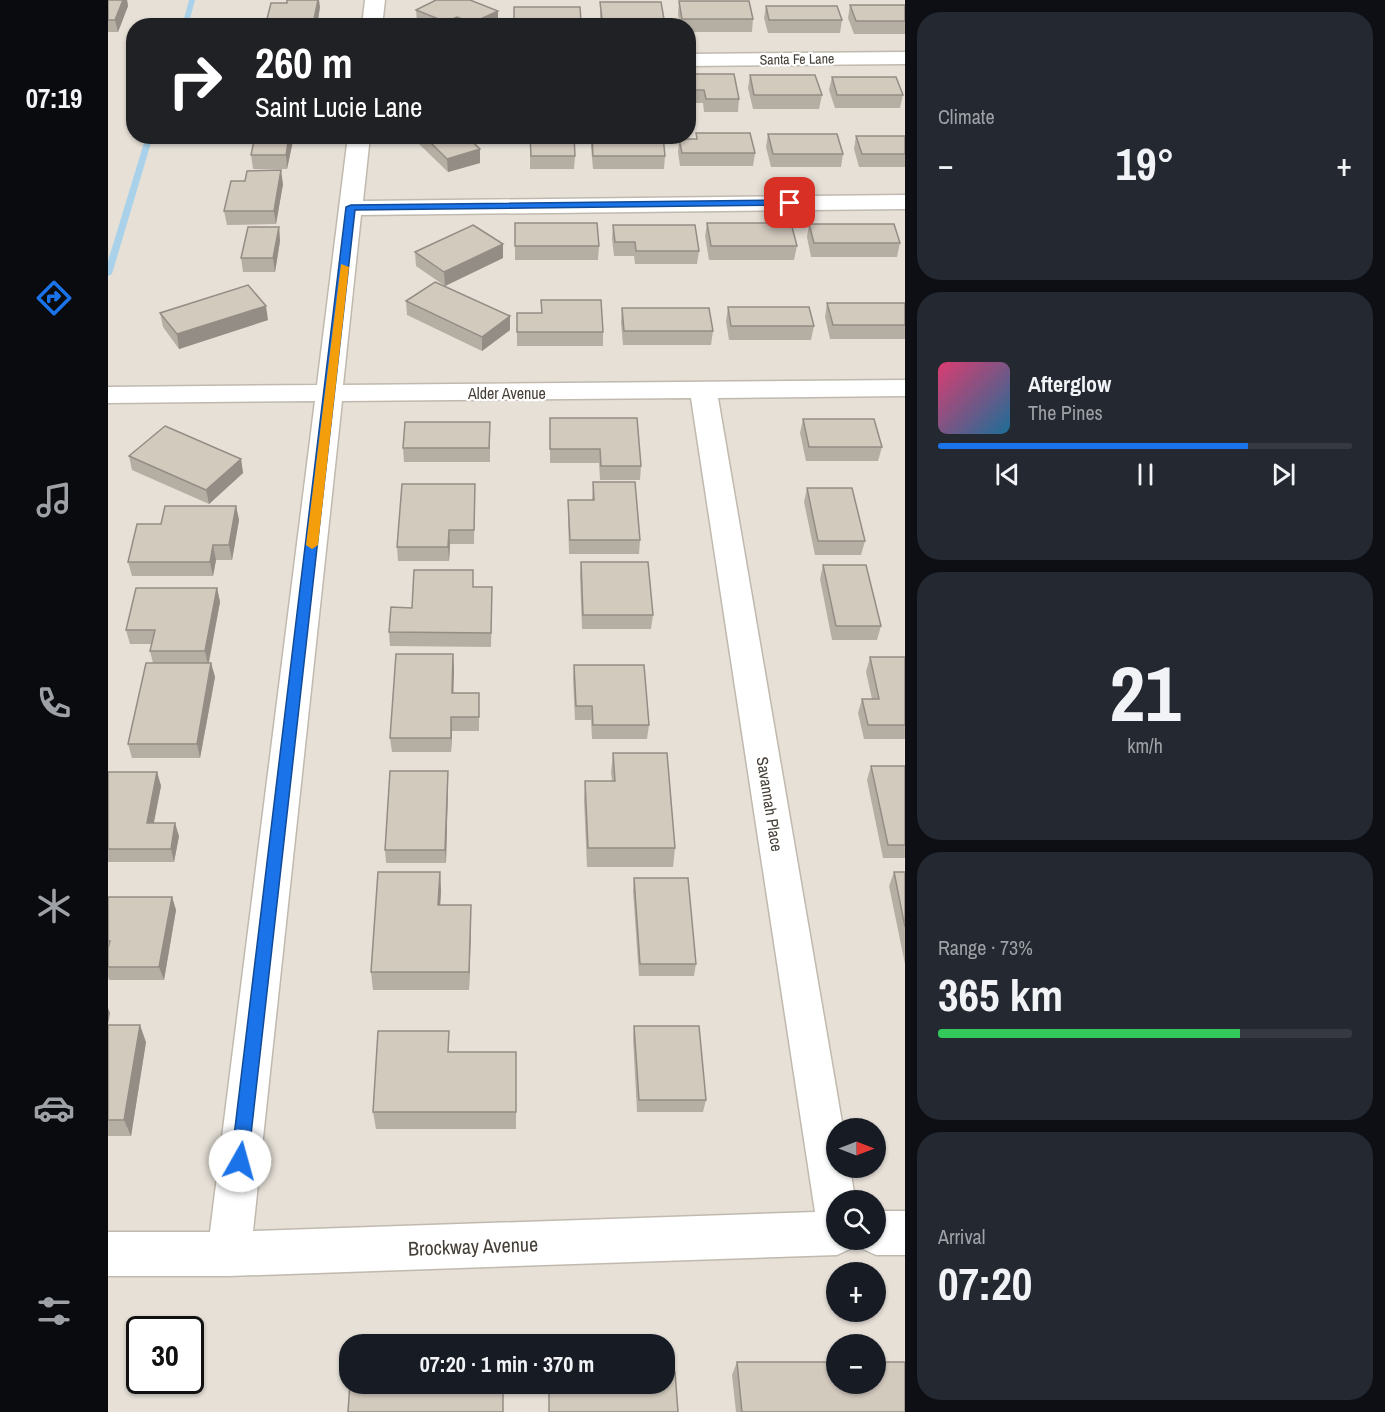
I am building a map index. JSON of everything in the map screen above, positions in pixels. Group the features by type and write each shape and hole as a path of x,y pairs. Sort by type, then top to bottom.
{"street":[{"path":"373,18 375,0"},
{"name":"Santa Fe Lane","path":"696,60 905,58"},
{"path":"229,1254 358,144"},
{"path":"351,207 905,202"},
{"name":"Alder Avenue","path":"108,395 905,388"},
{"name":"Savannah Place","path":"703,391 832,1190"},
{"name":"Brockway Avenue","path":"108,1254 229,1254 826,1233"},
{"path":"886,1233 905,1233"}],"shaded area":[{"path":"108,0 905,0 905,1412 108,1412"}],"building":[{"path":"108,0 123,0 115,20 108,20"},
{"path":"287,0 318,0 314,18 267,18 271,3 287,3"},
{"path":"436,0 470,0 498,11 483,18 436,18 416,10"},
{"path":"679,1 749,1 753,19 696,19 682,18"},
{"path":"600,2 661,2 664,18 602,18"},
{"path":"850,5 905,5 905,21 856,21"},
{"path":"766,6 837,6 842,20 769,20"},
{"path":"514,7 580,7 581,18 514,18"},
{"path":"696,74 734,74 739,99 706,99 704,90 696,90"},
{"path":"750,75 815,75 822,95 754,95"},
{"path":"832,77 896,77 903,95 837,95"},
{"path":"696,133 750,133 755,153 682,153 680,144 696,144"},
{"path":"768,134 837,134 843,154 773,154"},
{"path":"856,136 905,136 905,154 862,154"},
{"path":"253,144 288,144 286,155 251,155"},
{"path":"432,144 475,144 480,149 447,159"},
{"path":"530,144 574,144 575,156 531,156"},
{"path":"592,144 664,144 665,156 593,156"},
{"path":"281,170 274,211 224,211 231,181 245,181 247,171"},
{"path":"515,223 597,223 599,246 515,246"},
{"path":"707,223 791,223 797,246 711,246"},
{"path":"809,224 894,224 900,243 814,243"},
{"path":"473,225 503,244 444,272 415,252"},
{"path":"613,225 695,225 699,251 636,251 635,242 615,242"},
{"path":"248,227 279,227 273,258 241,258"},
{"path":"435,282 510,316 482,337 406,301"},
{"path":"248,285 266,306 177,334 160,313"},
{"path":"541,300 601,300 603,332 517,332 517,313 542,313"},
{"path":"827,303 905,303 905,325 833,325"},
{"path":"728,307 809,307 814,326 731,326"},
{"path":"622,308 709,308 713,331 624,331"},
{"path":"550,418 637,418 641,466 601,466 600,449 550,449"},
{"path":"803,419 874,419 882,447 809,447"},
{"path":"405,422 490,422 489,448 403,448"},
{"path":"165,426 241,459 206,490 129,456"},
{"path":"593,482 635,482 640,540 570,540 568,500 594,500"},
{"path":"402,484 475,484 474,530 449,530 448,547 397,547"},
{"path":"807,488 852,488 865,541 818,541"},
{"path":"165,506 236,506 229,545 213,545 210,562 128,562 137,524 161,524"},
{"path":"581,562 648,562 653,615 583,615"},
{"path":"823,565 866,565 881,626 836,626"},
{"path":"414,570 473,570 473,587 492,587 491,633 389,632 391,607 412,608"},
{"path":"136,588 217,588 205,651 150,651 155,630 126,630"},
{"path":"396,654 453,654 452,693 479,693 479,717 451,717 451,738 390,738"},
{"path":"870,657 905,657 905,725 868,725 862,699 879,699"},
{"path":"146,663 211,663 197,744 128,744"},
{"path":"574,665 644,665 649,725 593,725 592,706 576,706"},
{"path":"613,753 667,753 675,848 588,848 585,781 615,781"},
{"path":"871,766 905,766 905,845 888,845"},
{"path":"390,771 448,771 445,850 385,850"},
{"path":"108,772 157,772 147,823 175,823 171,849 108,849"},
{"path":"378,872 440,872 438,905 471,905 469,972 371,972"},
{"path":"894,872 905,872 905,927"},
{"path":"634,878 688,878 696,964 640,964"},
{"path":"108,897 172,897 159,967 108,967 110,941 108,941"},
{"path":"108,1025 140,1025 124,1120 108,1120"},
{"path":"634,1026 699,1026 706,1100 639,1100"},
{"path":"378,1031 449,1031 448,1052 516,1052 516,1112 373,1112"},
{"path":"737,1362 826,1362 826,1394 886,1394 886,1362 905,1362 905,1412 742,1412"},
{"path":"675,1372 678,1412 549,1412 549,1394 675,1394"},
{"path":"349,1394 503,1394 503,1412 348,1412"}],"waterway":[{"path":"187,18 192,0"},
{"path":"108,274 148,144"}],"slow traffic":[{"path":"312,545 344,267"}],"route":[{"path":"240,1161 351,207 790,203"}]}
